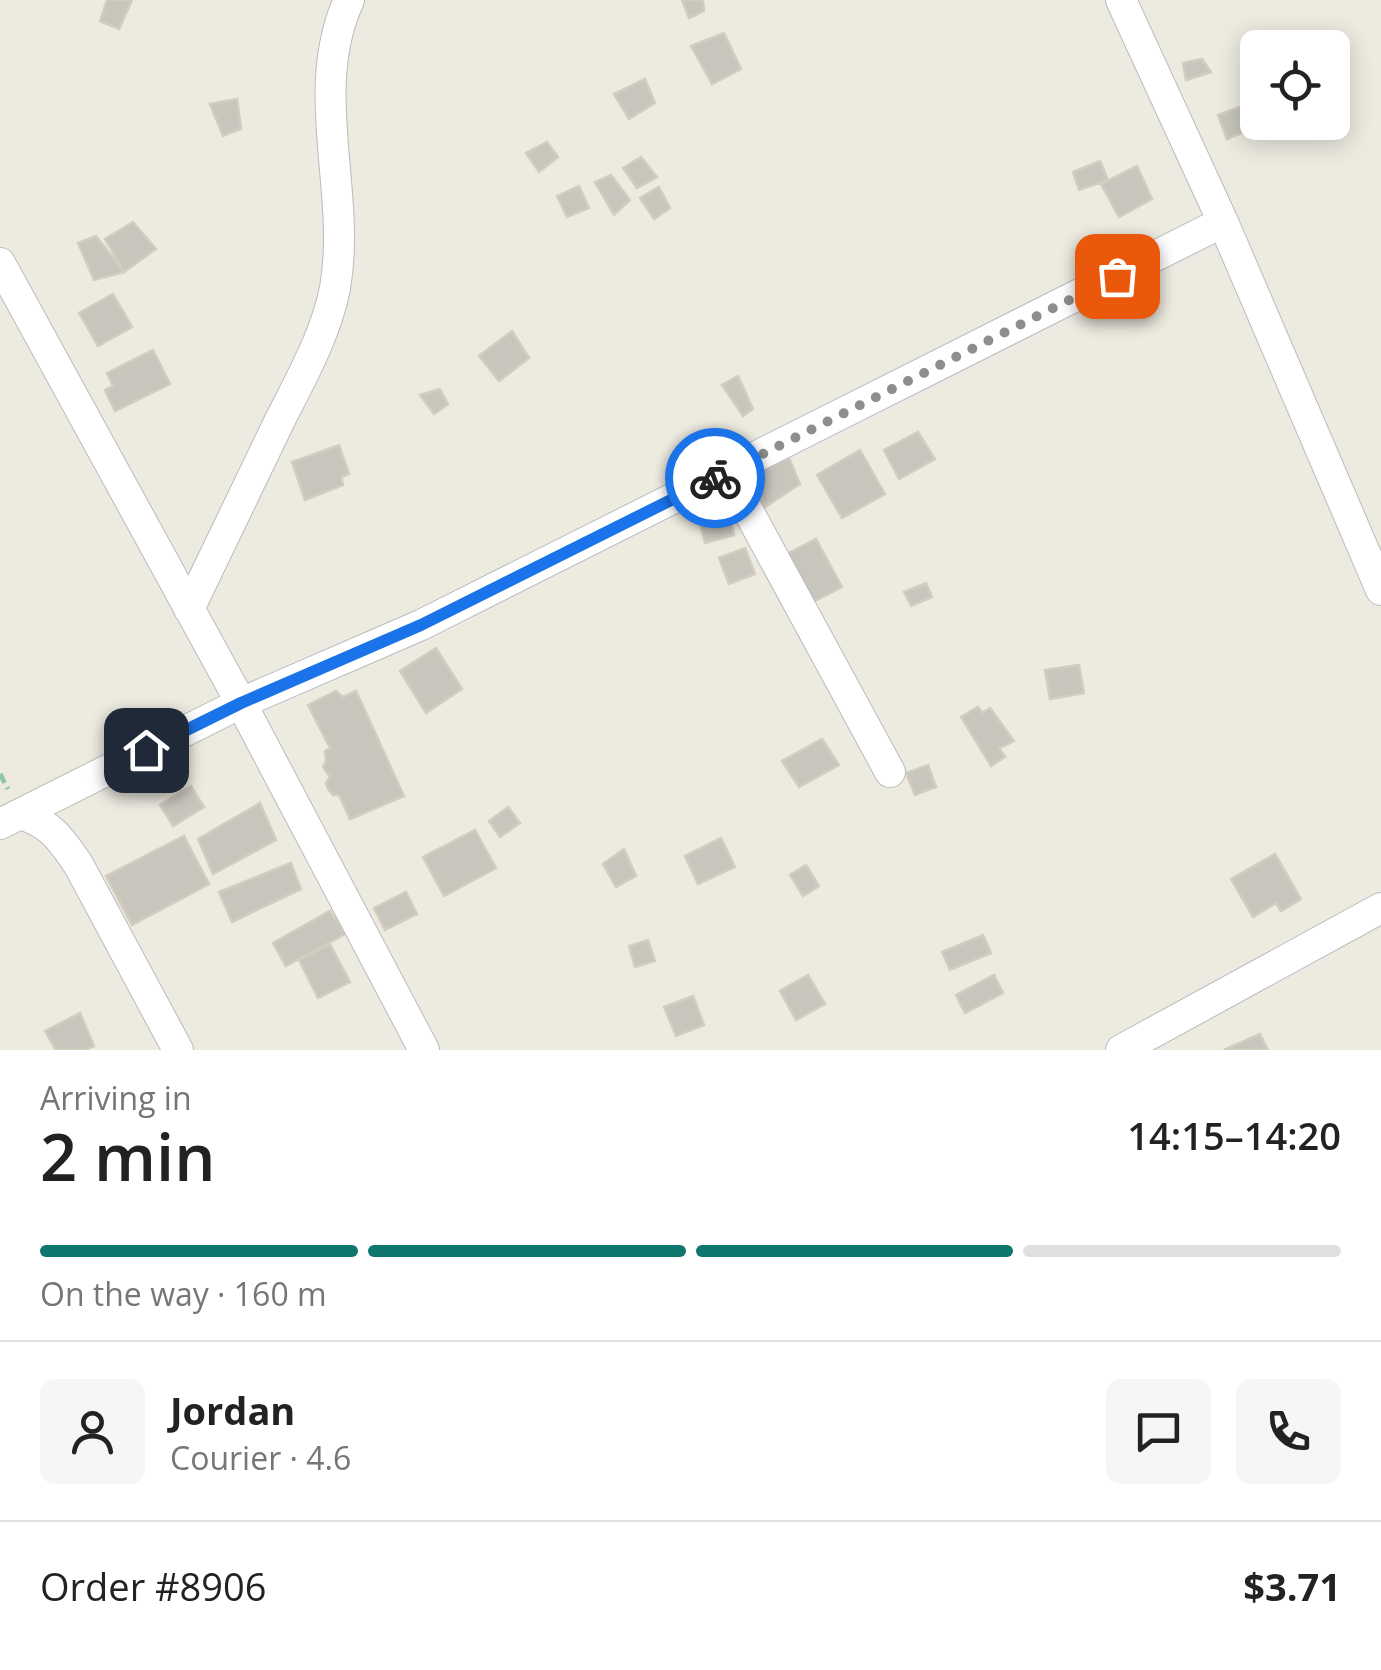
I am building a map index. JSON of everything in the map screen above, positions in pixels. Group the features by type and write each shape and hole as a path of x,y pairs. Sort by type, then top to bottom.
{"street":[{"path":"189,609 326,322 340,254 330,85 332,55 350,0"},
{"path":"1121,0 1223,222 1381,590"},
{"path":"10,819 241,703 421,625 1223,222"},
{"path":"0,263 241,703 424,1050"},
{"path":"727,472 890,772"},
{"path":"10,819 38,819 63,842 178,1050"},
{"path":"1121,1050 1381,908"}],"building":[{"path":"107,0 132,0 119,29 100,21"},
{"path":"682,0 703,0 704,11 689,18"},
{"path":"724,33 741,69 712,84 691,46"},
{"path":"1202,59 1211,72 1186,80 1183,63"},
{"path":"645,79 655,103 629,119 614,94"},
{"path":"237,99 241,129 223,136 210,104"},
{"path":"1240,107 1240,134 1227,139 1218,115"},
{"path":"547,142 558,157 539,172 526,153"},
{"path":"641,157 657,177 637,188 623,168"},
{"path":"1100,161 1108,180 1079,190 1073,172"},
{"path":"1137,166 1152,199 1119,217 1101,184"},
{"path":"611,175 630,200 614,215 595,182"},
{"path":"579,186 589,208 567,217 557,196"},
{"path":"659,187 670,208 654,219 640,198"},
{"path":"133,222 156,249 124,272 105,239"},
{"path":"96,236 124,272 94,280 78,243"},
{"path":"113,294 132,327 98,346 79,313"},
{"path":"512,331 529,358 499,381 479,356"},
{"path":"153,350 170,384 115,411 105,390 113,386 107,373"},
{"path":"738,376 753,409 743,416 722,385"},
{"path":"440,389 448,404 434,414 420,395"},
{"path":"918,432 935,459 899,479 884,450"},
{"path":"339,445 349,474 341,477 343,485 305,500 292,462"},
{"path":"860,450 885,494 842,518 817,475"},
{"path":"789,458 800,484 765,507 753,473"},
{"path":"728,509 734,535 705,543 698,517"},
{"path":"816,539 842,587 805,606 777,559"},
{"path":"745,548 755,574 729,584 719,558"},
{"path":"926,583 932,597 911,606 904,592"},
{"path":"436,648 462,689 426,713 400,671"},
{"path":"1079,665 1084,693 1050,699 1045,670"},
{"path":"336,691 343,697 356,691 404,796 350,819 339,795 328,789 330,777 323,767 325,751 330,748 308,705"},
{"path":"978,707 982,713 990,708 1014,741 999,748 1005,757 991,766 961,717"},
{"path":"822,739 839,765 799,787 782,761"},
{"path":"928,765 936,787 915,795 906,773"},
{"path":"191,786 204,807 173,826 160,805"},
{"path":"260,803 276,840 213,874 198,839"},
{"path":"508,807 520,823 500,837 489,821"},
{"path":"475,830 496,868 444,896 423,857"},
{"path":"184,836 209,884 132,925 106,876"},
{"path":"721,838 735,867 698,884 685,856"},
{"path":"624,849 636,876 616,887 603,864"},
{"path":"1275,854 1301,899 1281,911 1276,903 1253,917 1231,879"},
{"path":"291,863 301,889 232,922 219,892"},
{"path":"806,865 819,886 803,896 790,875"},
{"path":"406,892 417,914 385,930 374,908"},
{"path":"330,911 345,934 286,966 273,943"},
{"path":"983,935 991,953 950,970 942,952"},
{"path":"648,940 655,961 635,967 629,946"},
{"path":"330,944 350,982 318,998 299,960"},
{"path":"808,975 825,1004 796,1020 780,991"},
{"path":"994,975 1003,993 965,1013 956,995"},
{"path":"693,996 704,1025 676,1036 664,1007"},
{"path":"80,1013 94,1046 85,1050 56,1050 45,1031"},
{"path":"1260,1034 1268,1050 1224,1050"}],"way so far":[{"path":"715,478 1117,276"}],"route":[{"path":"146,750 241,703 421,625 715,478"}]}
